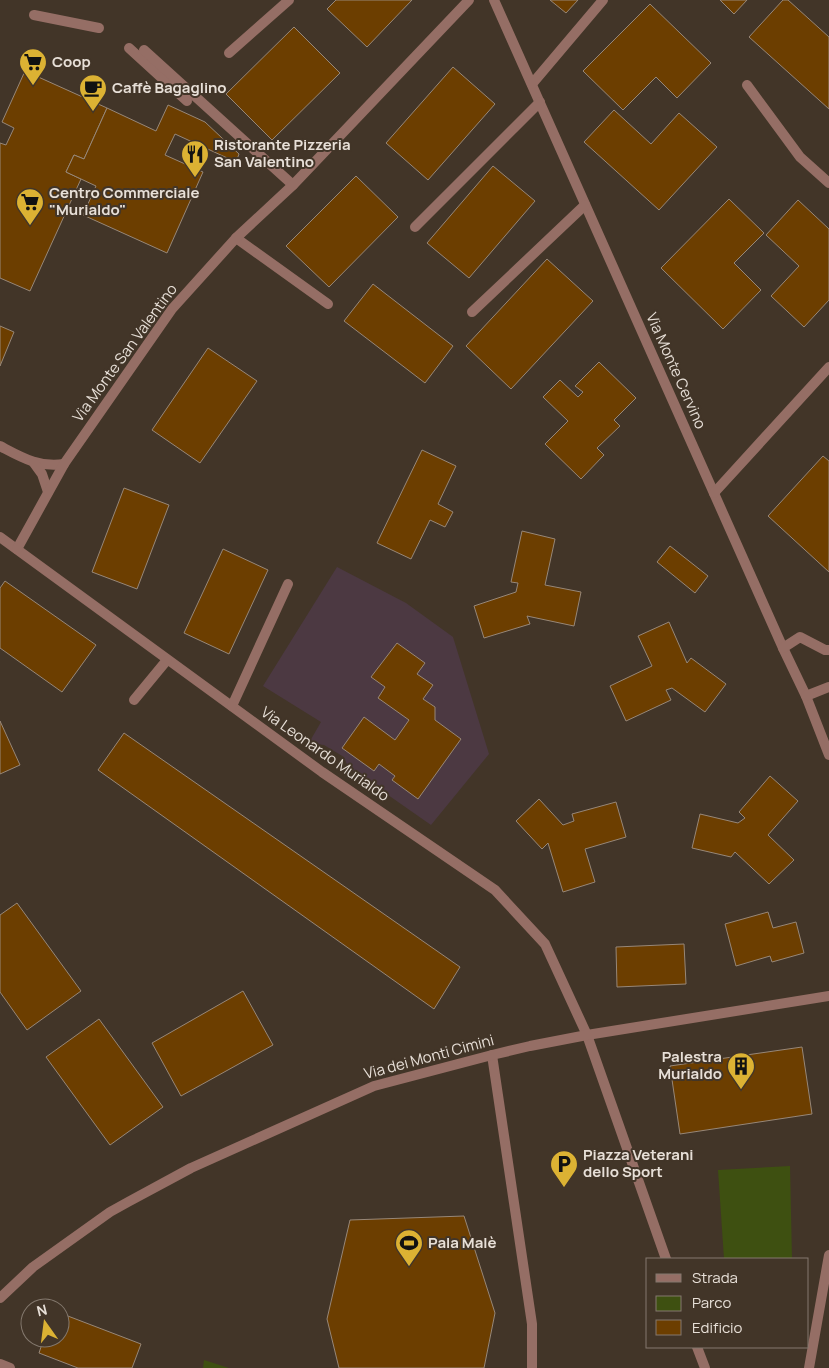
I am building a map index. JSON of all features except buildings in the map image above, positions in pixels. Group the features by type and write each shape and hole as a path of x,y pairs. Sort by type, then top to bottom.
{"street":[{"path":"229,53 289,0"},
{"name":"Via Monte San Valentino","path":"17,549 64,464 172,309 236,238 293,185 469,0"},
{"name":"Via Monte Cervino","path":"494,0 806,696 829,755"},
{"path":"532,84 603,0"},
{"path":"34,15 99,28"},
{"path":"129,48 187,102"},
{"path":"144,50 293,185"},
{"path":"747,85 800,157 829,183"},
{"path":"415,227 540,102"},
{"path":"472,312 585,205"},
{"path":"236,238 328,304"},
{"path":"714,494 829,367"},
{"path":"0,446 34,463 48,466 64,464"},
{"path":"34,463 42,474 48,492"},
{"name":"Via Leonardo Murialdo","path":"0,537 322,772 495,890 545,944 587,1035 666,1258"},
{"path":"232,706 288,584"},
{"path":"783,648 800,637 825,650 829,650"},
{"path":"134,700 167,660"},
{"path":"806,696 829,687"},
{"name":"Via dei Monti Cimini","path":"0,1298 34,1267 110,1212 154,1187 191,1168 374,1086 492,1055 587,1035 829,996"},
{"path":"492,1055 532,1324 532,1368"},
{"path":"809,1368 829,1255"},
{"path":"697,1348 705,1368"},
{"path":"0,1364 10,1368"}],"shaded area":[{"path":"337,567 406,603 453,637 489,754 431,825 348,767 344,757 324,745 315,744 310,741 321,722 263,686"}],"green space":[{"path":"790,1166 792,1258 724,1258 718,1170"},
{"path":"204,1360 229,1368 203,1368"}],"place":[{"name":"Coop","path":"33,86"},
{"name":"Caffè Bagaglino","path":"93,112"},
{"name":"Ristorante Pizzeria San Valentino","path":"195,178"},
{"name":"Centro Commerciale \"Murialdo\"","path":"30,226"},
{"name":"Palestra Murialdo","path":"741,1090"},
{"name":"Piazza Veterani dello Sport","path":"564,1188"},
{"name":"Pala Malè","path":"409,1267"}]}
